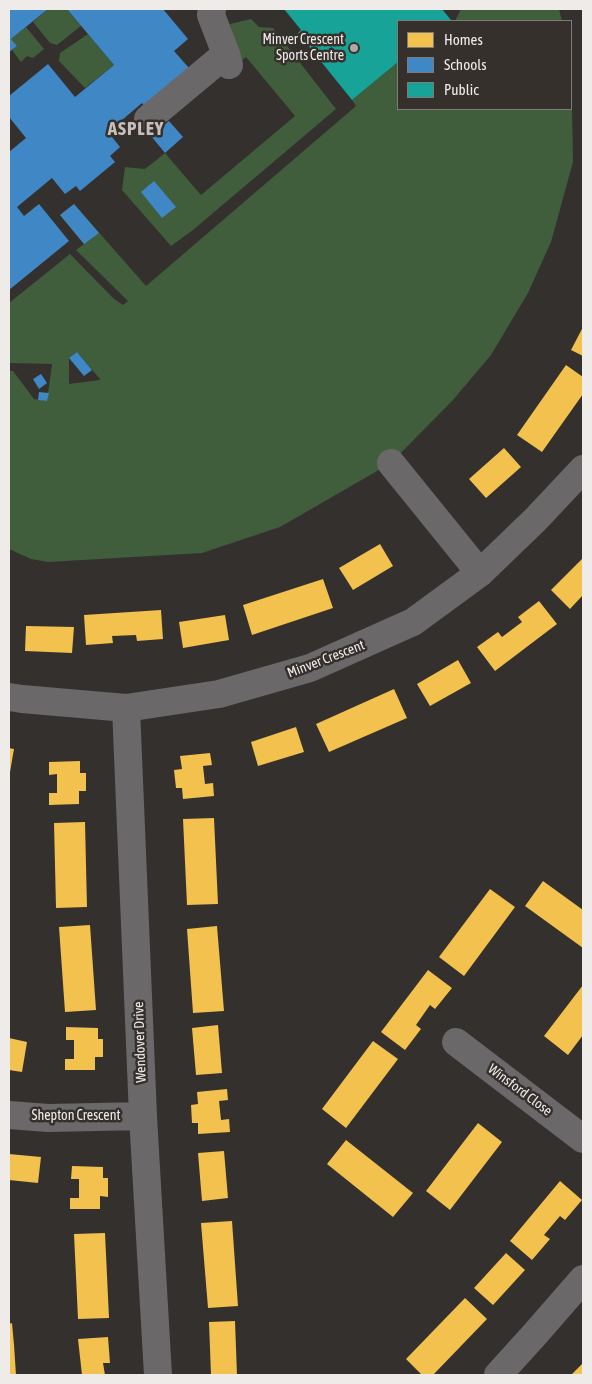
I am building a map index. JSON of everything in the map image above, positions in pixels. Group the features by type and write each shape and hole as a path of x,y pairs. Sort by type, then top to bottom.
{"street":[{"path":"148,119 227,60 211,15 212,9"},
{"path":"391,463 480,573"},
{"name":"Minver Crescent","path":"9,697 22,700 126,708 219,694 310,668 413,622 480,573 536,519 583,469"},
{"name":"Wendover Drive","path":"126,708 143,1116 158,1375"},
{"name":"Winsford Close","path":"456,1042 583,1139"},
{"name":"Shepton Crescent","path":"9,1115 48,1118 143,1116"},
{"path":"498,1375 583,1279"}],"green space":[{"path":"48,9 67,9 81,26 57,45 50,43 33,22"},
{"path":"461,9 559,9 562,20 456,20"},
{"path":"251,19 259,27 273,28 336,109 193,230 171,246 122,190 125,167 145,169 165,153 201,195 295,116 246,57 240,62 230,24"},
{"path":"26,27 44,49 33,58 27,56 21,62 12,50 17,46 11,39"},
{"path":"88,34 114,65 85,88 59,61 60,53"},
{"path":"397,63 397,110 572,110 572,107 573,162 551,242 528,293 491,355 453,400 391,463 280,527 202,553 48,562 31,559 9,549 9,371 13,371 34,399 47,401 52,364 9,363 9,303 70,254 114,299 123,305 128,301 76,250 84,244 60,215 74,204 146,286 356,106 352,100","holes":["77,352 100,380 69,384 69,358"]}],"building: Homes":[{"path":"583,327 583,356 571,350"},
{"path":"566,365 583,377 583,394 542,452 517,435"},
{"path":"504,448 521,467 486,498 469,479"},
{"path":"380,544 393,566 353,590 339,568"},
{"path":"583,558 583,595 570,609 551,590"},
{"path":"323,579 333,608 252,635 243,605"},
{"path":"539,601 557,624 495,671 477,647 498,632 502,637 522,622 518,617"},
{"path":"161,610 163,639 137,641 136,635 112,636 113,643 86,645 84,615"},
{"path":"225,615 229,640 183,648 179,622"},
{"path":"26,626 74,627 72,653 25,651"},
{"path":"458,660 471,683 430,706 417,684"},
{"path":"394,689 407,718 329,752 316,724"},
{"path":"296,727 304,752 258,766 251,742"},
{"path":"9,748 14,749 10,772 9,772"},
{"path":"210,753 212,765 203,766 205,784 213,783 214,796 183,799 182,788 176,788 174,770 182,769 180,756"},
{"path":"80,761 80,773 86,773 86,791 79,791 79,804 49,805 49,793 57,793 57,774 49,775 49,762"},
{"path":"214,818 218,904 187,905 183,819"},
{"path":"85,822 87,907 56,908 54,823"},
{"path":"543,881 583,910 583,948 525,906"},
{"path":"490,889 515,907 464,976 439,957"},
{"path":"90,925 96,1010 65,1012 59,927"},
{"path":"217,926 224,1011 193,1013 187,929"},
{"path":"428,970 452,988 435,1009 430,1005 416,1025 421,1029 405,1050 381,1032"},
{"path":"583,985 583,1035 568,1055 544,1036"},
{"path":"218,1025 222,1073 196,1075 192,1028"},
{"path":"66,1027 98,1028 98,1039 103,1039 103,1057 95,1057 95,1070 65,1070 65,1059 74,1059 74,1040 66,1040"},
{"path":"9,1038 27,1042 22,1072 9,1070"},
{"path":"373,1041 398,1059 346,1128 322,1109"},
{"path":"227,1089 228,1100 219,1101 221,1120 229,1119 230,1132 198,1134 198,1123 192,1123 191,1105 198,1104 197,1092"},
{"path":"478,1123 502,1142 450,1210 426,1191"},
{"path":"346,1140 413,1193 393,1217 327,1164"},
{"path":"224,1151 228,1198 202,1201 198,1153"},
{"path":"9,1154 41,1157 38,1183 9,1180"},
{"path":"72,1166 103,1167 103,1178 108,1178 108,1197 100,1196 100,1209 70,1209 70,1198 79,1198 79,1179 71,1179"},
{"path":"560,1181 582,1200 565,1220 560,1216 544,1235 550,1239 532,1260 510,1241"},
{"path":"232,1221 238,1306 208,1308 201,1223"},
{"path":"105,1233 109,1318 78,1319 74,1234"},
{"path":"506,1253 525,1270 493,1305 474,1288"},
{"path":"465,1298 487,1319 433,1375 422,1375 406,1359"},
{"path":"235,1321 237,1375 211,1375 209,1322"},
{"path":"12,1323 16,1375 9,1375 9,1324"},
{"path":"108,1337 110,1363 103,1363 105,1375 82,1375 78,1339"},
{"path":"583,1363 583,1375 572,1374"}],"building: Schools":[{"path":"9,9 48,9 11,39 17,46 9,52"},
{"path":"67,9 163,9 188,39 174,51 189,68 144,106 142,103 108,132 120,147 110,156 115,162 80,191 76,186 65,194 52,178 17,207 24,216 39,204 69,241 9,290 9,152 26,138 9,117 9,96 48,64 75,97 114,65"},
{"path":"169,121 183,137 165,153 151,136"},
{"path":"154,181 176,207 162,218 141,192"},
{"path":"74,204 99,233 84,244 60,215"},
{"path":"77,352 92,370 84,376 69,358"},
{"path":"41,374 47,383 39,389 33,379"},
{"path":"39,392 49,393 47,401 38,400"}],"building: Public":[{"name":"Minver Crescent Sports Centre","path":"284,9 442,9 451,20 397,20 397,63 352,100 298,33 301,30"}],"place":[{"name":"Minver Crescent Sports Centre","path":"354,48"}],"district":[{"name":"ASPLEY","path":"136,129"}]}
